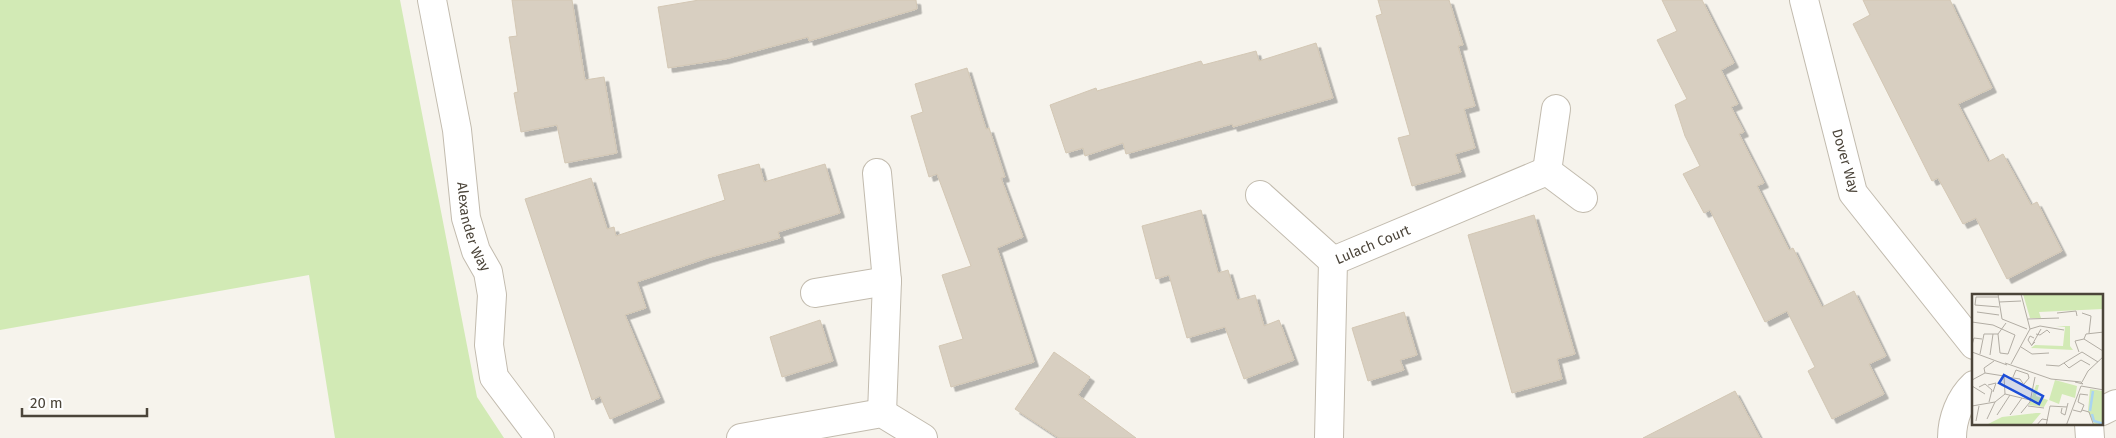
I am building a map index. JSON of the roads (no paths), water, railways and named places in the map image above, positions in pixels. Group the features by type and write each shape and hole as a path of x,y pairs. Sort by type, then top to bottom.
{"street":[{"name":"Alexander Way","path":"432,0 457,130 466,218 476,252 488,272 492,295 489,346 494,377 540,438"},
{"name":"Dover Way","path":"1804,0 1852,193 1972,342"},
{"path":"1556,109 1547,170 1583,198"},
{"name":"Lulach Court","path":"1329,438 1334,261 1547,170"},
{"path":"877,173 887,281 882,413"},
{"path":"1260,195 1334,261"},
{"path":"815,293 887,281"},
{"path":"1952,438 1952,428 1960,403 1972,388"},
{"path":"2104,410 2116,404"},
{"path":"741,438 882,413 923,438"}]}
